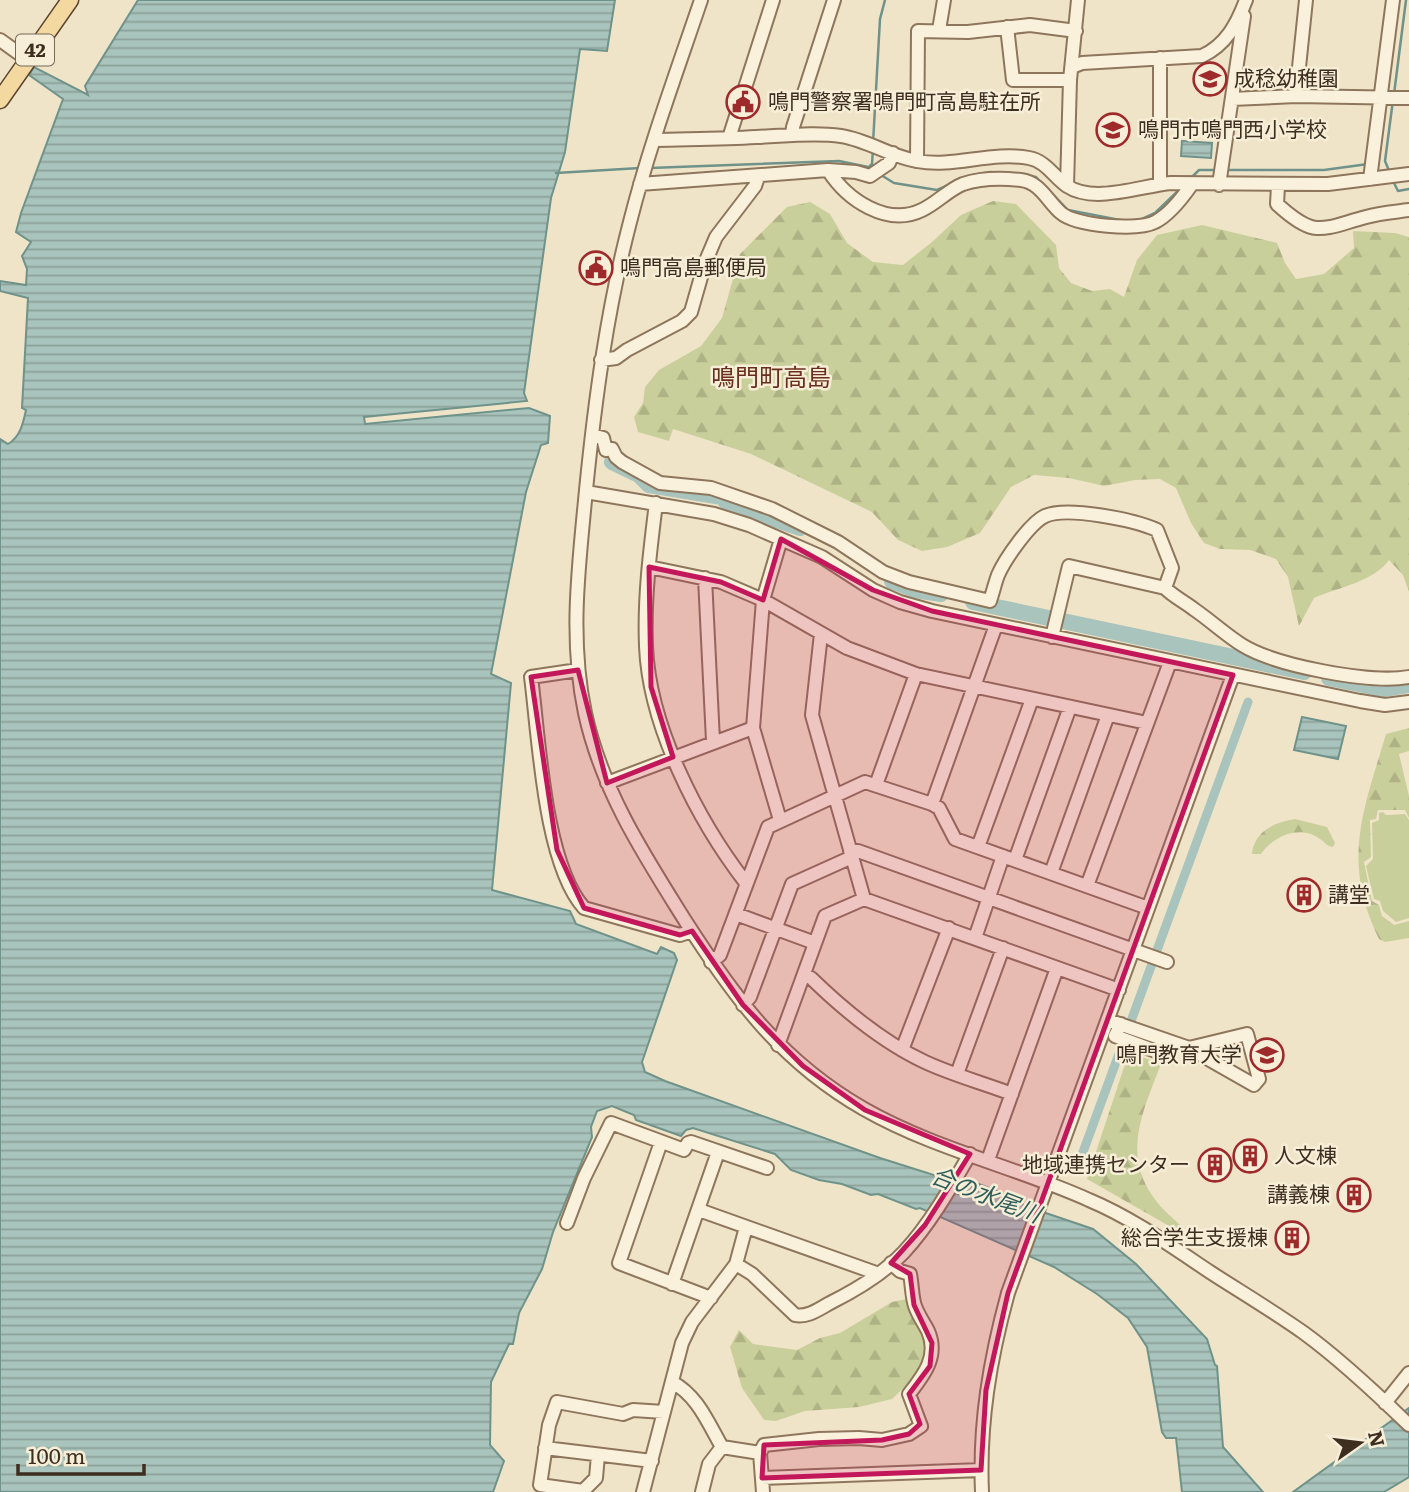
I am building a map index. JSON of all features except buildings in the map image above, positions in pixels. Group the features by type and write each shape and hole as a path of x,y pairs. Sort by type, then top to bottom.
{"main road":[{"name":"42","path":"0,100 70,0"}],"street":[{"path":"701,0 640,182 614,289 601,360 576,580 578,670 585,714 607,783 625,823 711,962 743,1005 778,1045 834,1090 865,1110 913,1133 1048,1182 1096,1203 1141,1228 1305,1334 1355,1374 1409,1425"},
{"path":"729,138 773,0"},
{"path":"792,135 834,0"},
{"path":"939,30 944,0"},
{"path":"1067,186 1071,73 1078,0"},
{"path":"1296,96 1306,0"},
{"path":"1370,179 1393,0"},
{"path":"1007,27 1013,80 1071,73 1082,63 1202,56 1229,35 1246,1"},
{"path":"1219,185 1246,1"},
{"path":"917,161 918,30 968,32 1030,25 1076,31"},
{"path":"0,40 28,60"},
{"path":"1160,58 1160,184"},
{"path":"1232,99 1296,96 1409,98"},
{"path":"654,140 824,134 869,143 917,161 946,162 999,156 1031,158 1048,167 1067,186 1098,195 1160,184 1328,184 1409,174"},
{"path":"640,182 758,177 772,173 828,170 873,175 889,163 887,151"},
{"path":"828,170 853,196 882,215 905,217 925,209 955,187 981,179 1024,180 1033,183 1068,218 1128,227 1149,225 1158,221 1192,184"},
{"path":"601,360 616,358 682,321 691,312 716,237 755,186 758,177"},
{"path":"1278,186 1277,204 1306,227 1334,228 1368,216 1409,210"},
{"path":"592,437 603,438 606,450 612,449 622,462 660,482 711,488 772,509 838,542 883,572 909,582 990,601 998,574 1028,531 1049,514 1064,514 1130,520 1157,530 1172,568 1166,587"},
{"path":"586,492 714,514 749,525 822,557 873,590 900,602 932,611 996,625 1054,625 1170,662 1385,705 1409,702"},
{"path":"656,503 646,606 648,661 659,718 673,757 705,819 746,883"},
{"path":"780,538 764,600 753,728 780,820"},
{"path":"1054,625 1069,566 1166,587 1173,596 1188,604 1243,646 1267,656 1301,666 1377,679 1409,677"},
{"path":"649,567 721,582 764,600 847,648 916,674 1147,723"},
{"path":"705,578 713,741"},
{"path":"932,804 996,625"},
{"path":"821,634 812,715 863,899"},
{"path":"1087,886 1170,662"},
{"path":"578,670 531,677 550,823 566,880 584,908 680,935 692,931"},
{"path":"876,785 916,674"},
{"path":"982,1492 986,1390 993,1346 1020,1254 1119,990 1139,951 1148,908 1233,675"},
{"path":"978,847 1032,699"},
{"path":"975,938 988,897 1009,858 1070,707"},
{"path":"1051,873 1108,715"},
{"path":"607,783 753,728"},
{"path":"711,962 720,955 768,827 865,782 939,808 955,839 1148,908"},
{"path":"743,1005 750,997 792,884 851,854 988,897 1164,961"},
{"path":"778,1045 825,916 863,899 1119,990"},
{"path":"736,914 815,943"},
{"path":"902,1049 948,928"},
{"path":"957,1074 1003,948"},
{"path":"988,1160 1057,968"},
{"path":"804,975 811,978 853,1017 902,1049 926,1062 1012,1094"},
{"path":"1108,1020 1169,1056"},
{"path":"1126,1032 1189,1048 1254,1085 1259,1079 1247,1034 1189,1048"},
{"path":"567,1223 584,1178 611,1123 684,1150 691,1142 767,1168"},
{"path":"661,1142 619,1263 711,1298"},
{"path":"673,1284 718,1152"},
{"path":"736,1264 752,1274 795,1315 801,1316 852,1292 905,1251 931,1216 970,1154"},
{"path":"699,1210 876,1273"},
{"path":"643,1492 682,1343 692,1322 736,1264 747,1227"},
{"path":"763,1492 760,1453 764,1445 819,1438 882,1440 909,1434 921,1426 909,1394 930,1366 932,1343 914,1305 915,1295 910,1274 891,1264"},
{"path":"1385,1403 1409,1373"},
{"path":"672,1382 700,1406 722,1447"},
{"path":"598,1455 596,1478 583,1491 540,1485 549,1425 557,1402 622,1414 633,1409 664,1412"},
{"path":"722,1447 760,1453"},
{"path":"702,1492 709,1464 722,1447"},
{"path":"545,1448 652,1461"},
{"path":"762,1478 981,1470"}],"highlighted area":[{"path":"781,539 873,590 932,611 1233,675 1008,1293 986,1390 981,1470 762,1478 764,1445 882,1440 909,1434 920,1424 909,1394 930,1366 932,1343 914,1305 910,1274 891,1263 925,1225 970,1154 865,1110 803,1066 743,1005 692,931 680,935 584,908 557,850 531,677 578,670 607,783 673,757 651,687 649,567 721,582 763,600"}],"green space":[{"path":"993,201 1016,204 1056,245 1059,268 1071,283 1092,291 1110,289 1124,297 1137,260 1157,235 1202,225 1277,243 1285,263 1296,279 1324,274 1354,248 1353,231 1395,233 1409,237 1409,592 1403,575 1389,560 1365,579 1314,598 1299,626 1288,577 1276,559 1250,550 1220,549 1204,543 1191,523 1176,488 1160,479 1135,480 1104,486 1069,478 1034,475 1011,487 980,533 947,547 922,551 898,540 872,512 751,454 673,429 669,441 638,432 634,417 643,403 645,387 659,370 701,346 722,318 740,254 787,207 810,202 830,214 847,243 873,262 903,265 961,215"},
{"path":"1409,728 1409,751 1399,754 1409,796 1409,818 1405,810 1378,810 1376,819 1370,820 1371,857 1364,862 1372,901 1379,905 1382,916 1394,925 1409,921 1409,938 1385,942 1379,939 1367,911 1358,860 1360,836 1370,788 1386,734"},
{"path":"1379,813 1386,815 1405,814 1409,820 1409,918 1396,922 1383,911 1380,901 1374,899 1366,866 1373,859 1372,823 1379,820"},
{"path":"1295,819 1327,827 1335,843 1333,847 1312,835 1296,832 1272,842 1261,854 1252,854 1257,839 1267,829 1280,822"},
{"path":"1129,1052 1161,1064 1139,1131 1139,1164 1144,1181 1154,1198 1184,1229 1183,1234 1087,1179"},
{"path":"911,1298 926,1334 925,1367 892,1399 859,1407 805,1411 776,1421 764,1420 742,1388 730,1347 739,1330 753,1344 797,1350 820,1338 840,1333 892,1302"}],"water":[{"name":"合の水尾川","path":"138,0 615,0 607,51 580,49 565,152 551,198 524,393 527,401 364,417 365,424 529,408 550,416 548,443 541,445 526,492 491,674 511,683 492,890 570,911 576,924 657,954 661,947 674,953 677,960 642,1062 645,1072 880,1158 943,1178 951,1175 971,1181 1014,1198 1025,1206 1093,1229 1136,1264 1207,1339 1217,1366 1223,1447 1263,1492 1182,1492 1176,1438 1166,1438 1162,1432 1147,1347 1128,1318 1097,1294 1054,1267 920,1208 791,1170 775,1154 693,1128 686,1130 681,1136 636,1120 634,1115 612,1106 597,1111 591,1127 592,1137 553,1232 542,1269 519,1313 513,1344 509,1344 491,1382 490,1445 504,1461 493,1492 0,1492 0,439 8,444 15,438 26,410 22,408 28,298 0,291 0,281 26,285 27,269 22,256 31,242 16,232 63,99 29,75 34,67 88,95 85,86"},
{"path":"1182,141 1212,143 1211,158 1181,156"},
{"path":"1302,717 1346,726 1338,759 1294,750"},
{"path":"1409,1408 1409,1477 1384,1492 1293,1492"}],"waterway":[{"path":"873,143 880,19 885,0"},
{"path":"1394,94 1406,0"},
{"path":"1390,173 1385,161 1393,100"},
{"path":"870,166 873,149"},
{"path":"650,168 839,161 873,168"},
{"path":"1224,170 1324,170 1368,164"},
{"path":"556,173 640,168"},
{"path":"1190,179 1199,170 1218,170"},
{"path":"973,175 1005,173"},
{"path":"1018,174 1036,177 1068,210 1125,221"},
{"path":"881,175 894,183 937,190 951,184"},
{"path":"1392,179 1398,191 1409,189"},
{"path":"1142,219 1155,213 1180,189"},
{"path":"612,462 639,475 649,485 722,497 727,503 800,528"},
{"path":"892,581 915,590 941,594"},
{"path":"973,602 1304,672"},
{"path":"1329,678 1383,689 1409,685"},
{"path":"1079,1163 1248,702"}],"place":[{"name":"成稔幼稚園","path":"1210,79"},
{"name":"鳴門警察署鳴門町高島駐在所","path":"743,102"},
{"name":"鳴門市鳴門西小学校","path":"1113,130"},
{"name":"鳴門高島郵便局","path":"596,268"},
{"name":"講堂","path":"1304,895"},
{"name":"鳴門教育大学","path":"1267,1055"},
{"name":"人文棟","path":"1250,1156"},
{"name":"地域連携センター","path":"1215,1165"},
{"name":"講義棟","path":"1354,1195"},
{"name":"総合学生支援棟","path":"1292,1238"}],"district":[{"name":"鳴門町高島","path":"771,378"}]}
